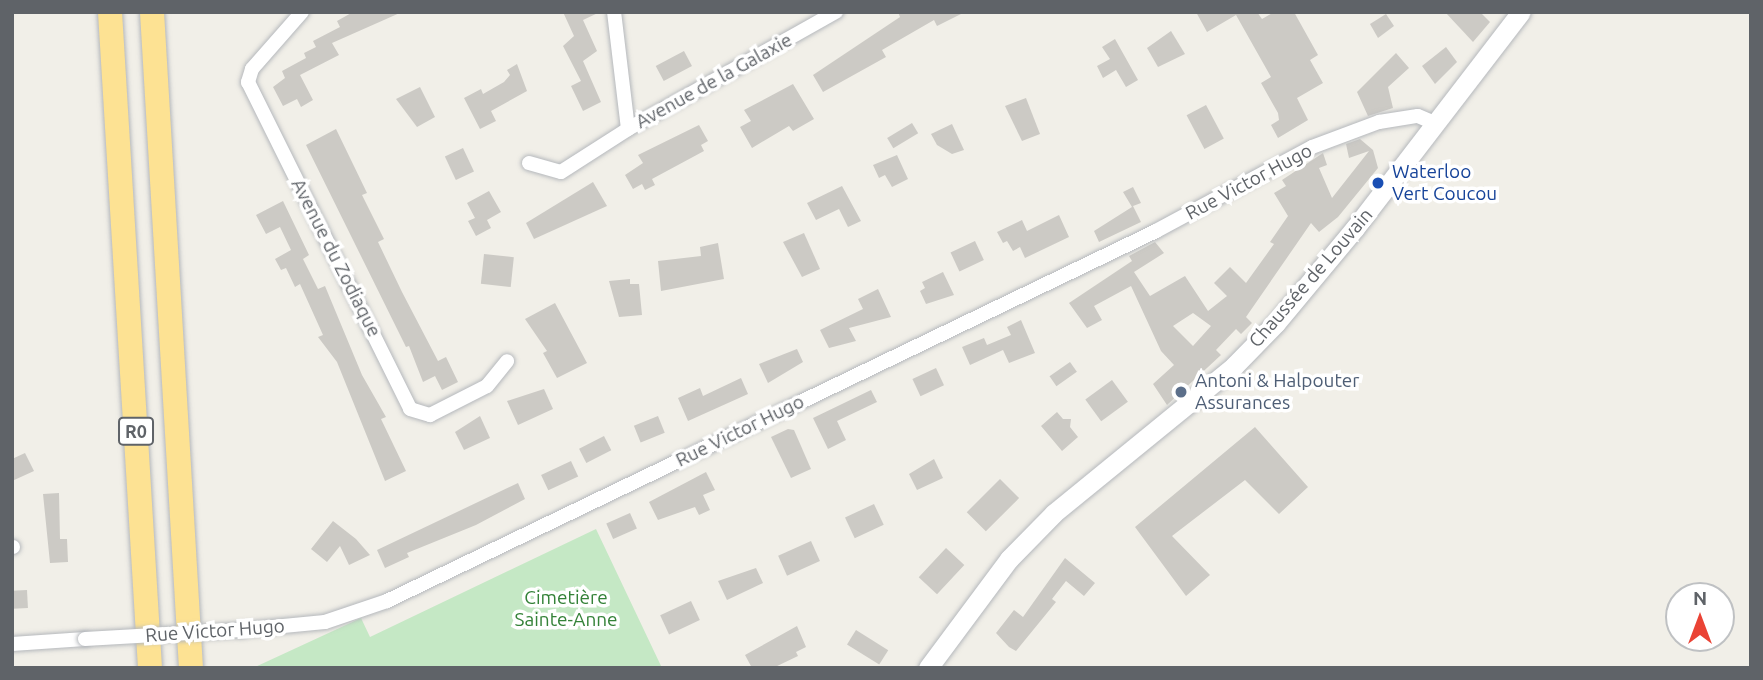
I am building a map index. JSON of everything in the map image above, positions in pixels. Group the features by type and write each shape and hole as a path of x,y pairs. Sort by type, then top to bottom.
{"highway":[{"name":"R0","path":"110,12 150,668"},
{"name":"R0","path":"152,12 191,668"}],"main road":[{"name":"Chaussée de Louvain","path":"928,668 1009,559 1054,513 1234,366 1276,323 1437,124 1521,12"}],"street":[{"name":"Avenue du Zodiaque","path":"302,12 252,69 248,82 411,409 430,415 486,386 508,361"},
{"path":"614,12 628,130"},
{"name":"Avenue de la Galaxie","path":"529,163 561,172 628,130 836,12"},
{"name":"Rue Victor Hugo","path":"12,644 242,630 326,621 387,601 1156,231 1312,147 1379,122 1418,116 1437,124"}],"green space":[{"name":"Cimetière Sainte-Anne","path":"596,529 662,668 253,668 361,618 370,637"}],"building":[{"path":"353,12 402,12 332,43 339,55 300,75 313,100 301,107 297,99 283,106 273,87 285,78 282,71 306,58 304,53 316,47 313,41 340,27 337,21"},
{"path":"563,12 600,12 583,20 597,51 583,61 601,102 583,111 571,86 581,81 563,46 574,36"},
{"path":"898,12 965,12 937,26 934,20 882,50 886,57 823,92 813,75 900,17"},
{"path":"1196,12 1257,12 1262,19 1274,12 1294,12 1318,55 1310,60 1323,83 1297,98 1308,120 1278,138 1271,125 1279,120 1278,113 1261,83 1271,77 1236,15 1207,32"},
{"path":"1445,12 1480,12 1490,22 1473,42"},
{"path":"1386,14 1394,26 1378,38 1370,24"},
{"path":"1171,31 1185,54 1158,67 1147,48"},
{"path":"1115,39 1138,80 1126,87 1116,70 1103,78 1097,66 1110,59 1102,47"},
{"path":"1446,47 1457,62 1435,84 1422,66"},
{"path":"684,51 692,66 664,81 656,66"},
{"path":"1396,53 1409,68 1388,87 1393,108 1368,116 1357,92"},
{"path":"517,64 527,91 491,111 496,121 480,129 464,98 481,89 483,94 504,82 510,75 507,70"},
{"path":"793,84 814,119 793,131 789,126 752,148 740,127 751,121 744,110"},
{"path":"420,87 435,117 417,127 396,99"},
{"path":"1026,98 1040,134 1022,141 1005,106"},
{"path":"1206,105 1224,139 1204,149 1187,115"},
{"path":"912,123 918,133 893,148 887,138"},
{"path":"952,124 964,150 952,154 937,145 931,134"},
{"path":"699,125 708,141 701,145 704,151 652,179 655,185 645,190 642,184 633,189 625,175 643,163 638,155"},
{"path":"336,129 367,193 362,195 384,239 378,242 402,292 438,361 446,357 458,382 442,390 435,376 423,382 409,346 406,347 306,145"},
{"path":"1360,139 1373,150 1378,168 1338,217 1319,232 1311,223 1246,317 1252,323 1241,334 1236,329 1216,350 1221,355 1167,405 1153,384 1174,365 1161,351 1131,286 1094,306 1102,320 1087,328 1069,303 1132,261 1129,256 1155,242 1164,253 1134,272 1150,296 1185,276 1208,311 1227,296 1214,283 1230,267 1246,283 1274,244 1270,242 1288,216 1274,193 1286,186 1282,180 1323,153 1327,165 1319,168 1332,198 1369,151 1349,158 1346,144","holes":["1193,313 1211,326 1193,346 1173,326"]},
{"path":"463,148 474,172 456,180 445,156"},
{"path":"897,155 908,179 892,187 885,175 879,178 873,165"},
{"path":"593,182 607,206 534,239 526,223"},
{"path":"842,186 861,221 848,227 839,209 816,220 807,203"},
{"path":"1133,187 1141,203 1133,206 1141,222 1099,242 1094,231 1132,207 1123,192"},
{"path":"489,191 501,212 487,220 491,228 476,236 468,221 475,218 467,203"},
{"path":"283,201 309,255 303,259 318,289 325,286 362,375 386,417 381,419 406,471 385,481 337,362 318,337 323,335 300,284 295,287 286,268 281,270 275,259 291,250 280,227 266,234 256,215"},
{"path":"1059,215 1069,237 1025,258 1020,247 1013,251 1007,241 1003,243 997,232 1022,220 1027,231"},
{"path":"804,233 820,269 802,277 783,242"},
{"path":"975,241 984,260 959,271 951,252"},
{"path":"718,243 724,279 661,291 658,261 701,256 700,247"},
{"path":"484,254 514,257 511,287 481,284"},
{"path":"943,272 954,295 926,304 920,291 925,288 922,282"},
{"path":"630,279 630,284 639,284 642,315 619,317 609,281"},
{"path":"878,289 891,317 849,328 856,341 829,348 820,330 863,309 858,299"},
{"path":"555,303 587,363 557,378 543,353 547,351 525,319"},
{"path":"1021,320 1035,353 1009,363 1003,350 970,365 962,347 984,338 987,345 1011,335 1007,327"},
{"path":"797,349 803,362 768,383 759,364"},
{"path":"1070,362 1077,372 1056,386 1050,376"},
{"path":"936,368 944,385 920,396 912,379"},
{"path":"741,378 748,394 688,421 678,398 700,388 703,396"},
{"path":"1112,380 1128,402 1101,421 1085,399"},
{"path":"544,389 553,409 518,425 507,401"},
{"path":"871,390 877,402 837,421 846,440 828,449 813,418"},
{"path":"1057,412 1063,419 1071,419 1070,427 1078,437 1062,451 1041,426"},
{"path":"480,416 490,438 464,450 455,432"},
{"path":"658,416 665,433 641,442 634,426"},
{"path":"1255,427 1308,487 1279,514 1245,480 1172,536 1210,575 1186,596 1135,527"},
{"path":"788,429 794,430 811,469 791,478 771,437"},
{"path":"604,436 611,450 586,463 579,449"},
{"path":"25,453 34,471 12,481 12,459"},
{"path":"934,459 943,478 917,490 909,474"},
{"path":"571,461 578,476 548,490 541,475"},
{"path":"706,472 715,490 703,495 710,510 699,515 695,507 658,520 649,502"},
{"path":"1000,479 1019,498 986,531 967,512"},
{"path":"518,483 525,499 476,525 407,553 409,557 385,568 377,550"},
{"path":"59,493 60,539 67,539 68,562 50,563 43,494"},
{"path":"874,504 884,525 855,538 845,518"},
{"path":"630,513 637,529 613,539 606,524"},
{"path":"333,521 356,539 370,555 349,565 340,546 327,562 311,549"},
{"path":"811,541 820,561 787,576 778,556"},
{"path":"946,548 964,565 937,594 919,577"},
{"path":"1065,558 1095,583 1084,596 1066,581 1052,599 1056,602 1016,651 1009,647 996,633 1014,610 1023,617"},
{"path":"756,568 763,583 727,600 718,581"},
{"path":"27,590 28,608 13,609 12,591"},
{"path":"691,601 700,620 669,634 660,615"},
{"path":"797,626 806,647 796,652 798,656 773,668 752,668 745,655"},
{"path":"856,630 888,650 879,665 847,644"}],"place":[{"name":"Waterloo Vert Coucou","path":"1378,183"},
{"name":"Antoni & Halpouter Assurances","path":"1181,392"}]}
